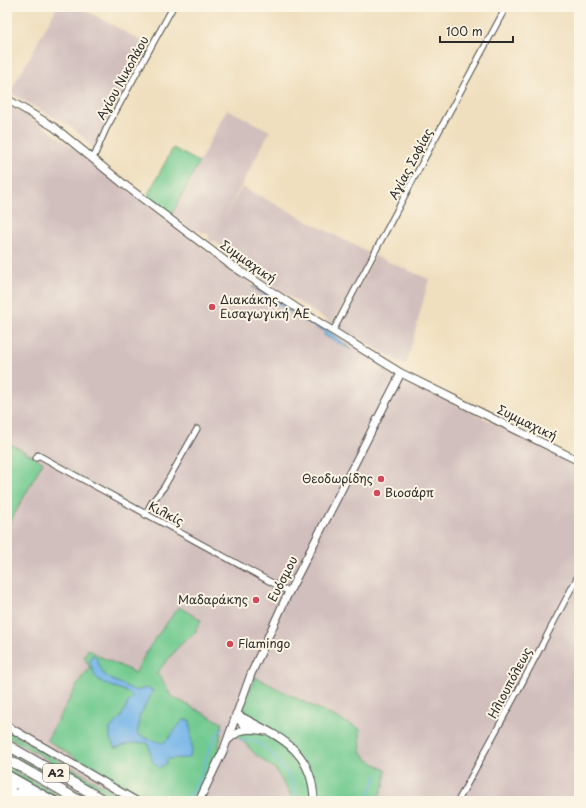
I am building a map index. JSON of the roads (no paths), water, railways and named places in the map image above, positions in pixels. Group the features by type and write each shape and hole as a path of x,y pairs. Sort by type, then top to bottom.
{"highway":[{"name":"Α2","path":"7,745 105,801"},
{"name":"Α2","path":"7,759 80,801"}],"street":[{"name":"Αγίου Νικολάου","path":"93,159 106,129 172,7"},
{"name":"Αγίας Σοφίας","path":"333,331 506,7"},
{"name":"Συμμαχική","path":"7,99 54,127 171,221 228,264 333,331 401,373 579,461"},
{"name":"Ευόσμου","path":"199,801 227,741 236,714 269,632 401,373"},
{"path":"145,515 152,502 164,487 196,429"},
{"name":"Κιλκίς","path":"36,458 38,455 145,515 289,592"},
{"name":"Ηλιουπόλεως","path":"458,801 579,574"},
{"path":"236,714 243,725 252,729 267,731"},
{"path":"236,714 286,742 298,753 310,772 314,801"},
{"path":"7,726 136,801"},
{"path":"227,741 238,732 252,729"},
{"path":"7,774 45,801"},
{"path":"7,778 55,801"},
{"path":"7,778 12,787 12,801"},
{"path":"12,801 26,788"},
{"path":"20,801 26,788"}],"water":[{"path":"251,286 270,294 324,327 352,350 325,336 323,330 318,329 283,308"},
{"path":"92,655 98,660 103,673 110,679 135,691 147,688 153,691 139,717 137,734 163,743 169,738 183,720 190,720 192,750 189,758 168,759 166,760 167,763 159,768 152,761 148,743 132,743 115,748 110,739 110,728 120,719 129,701 133,697 129,693 103,683 95,676 90,662"}],"waterway":[{"path":"183,801 192,791 201,776 208,753 216,736 223,728"},
{"path":"240,740 256,741 269,751 289,775 299,801"},
{"path":"367,801 377,775"}],"place":[{"name":"Διακάκης Εισαγωγική ΑΕ","path":"212,307"},
{"name":"Θεοδωρίδης","path":"381,479"},
{"name":"Βιοσάρπ","path":"377,493"},
{"name":"Μαδαράκης","path":"256,600"},
{"name":"Flamingo","path":"230,644"}]}
